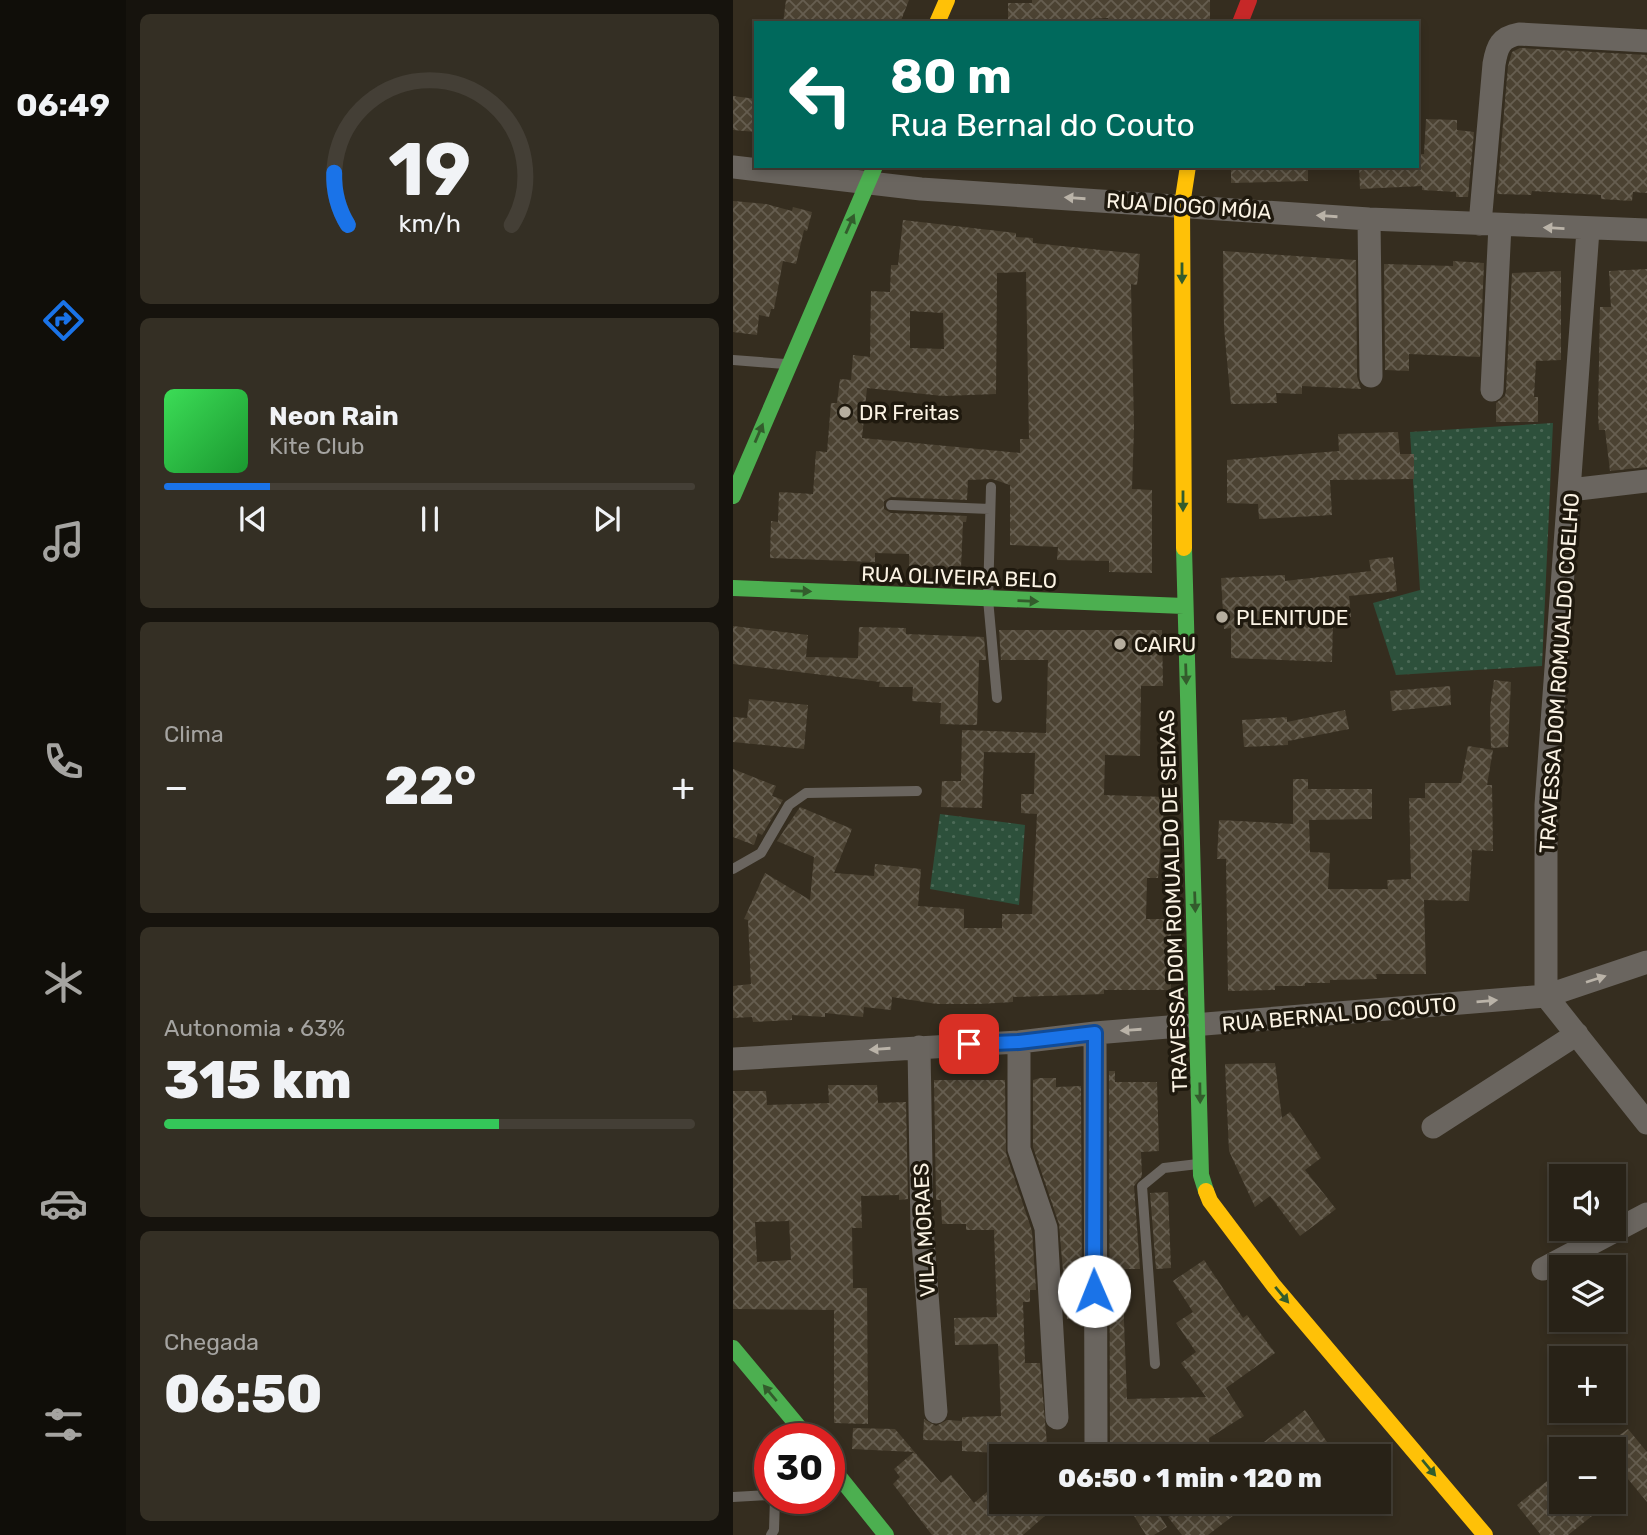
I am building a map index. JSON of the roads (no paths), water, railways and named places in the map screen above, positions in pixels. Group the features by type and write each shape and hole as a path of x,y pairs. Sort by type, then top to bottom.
{"street":[{"path":"938,21 947,0"},
{"path":"1241,21 1249,0"},
{"path":"1492,390 1490,225 1494,64 1503,39 1519,34 1647,41"},
{"name":"RUA DIOGO MÓIA","path":"733,167 872,174 921,189 1369,219 1588,230 1647,230"},
{"name":"TRAVESSA DOM ROMUALDO DE SEIXAS","path":"1188,168 1182,205 1184,606 1199,1025 1201,1175 1210,1201 1274,1286 1485,1535"},
{"path":"733,496 872,174"},
{"path":"1369,219 1371,376"},
{"name":"TRAVESSA DOM ROMUALDO COELHO","path":"1546,996 1546,805 1588,230"},
{"path":"1570,490 1647,481"},
{"name":"RUA OLIVEIRA BELO","path":"733,588 1184,606"},
{"name":"RUA BERNAL DO COUTO","path":"733,1059 1019,1042 1095,1033 1546,996 1647,962"},
{"path":"1546,996 1647,1123"},
{"path":"1095,1033 1096,1444"},
{"path":"1433,1127 1577,1034"},
{"path":"1019,1042 1019,1149 1046,1228 1057,1418"},
{"name":"VILA MORAES","path":"919,1047 922,1228 936,1412"},
{"path":"1543,1269 1647,1214"},
{"path":"733,1348 796,1423"},
{"path":"845,1490 886,1535"}],"lane":[{"path":"733,360 788,364"},
{"path":"991,487 988,599 997,698"},
{"path":"891,505 990,509"},
{"path":"733,869 761,853 789,806 806,793 917,791"},
{"path":"1155,1364 1142,1186 1164,1168 1201,1164"},
{"path":"733,1497 754,1496"},
{"path":"771,1535 774,1530 774,1514"}],"place":[{"name":"DR Freitas","path":"845,412"},
{"name":"PLENITUDE","path":"1222,617"},
{"name":"CAIRU","path":"1120,644"}]}
